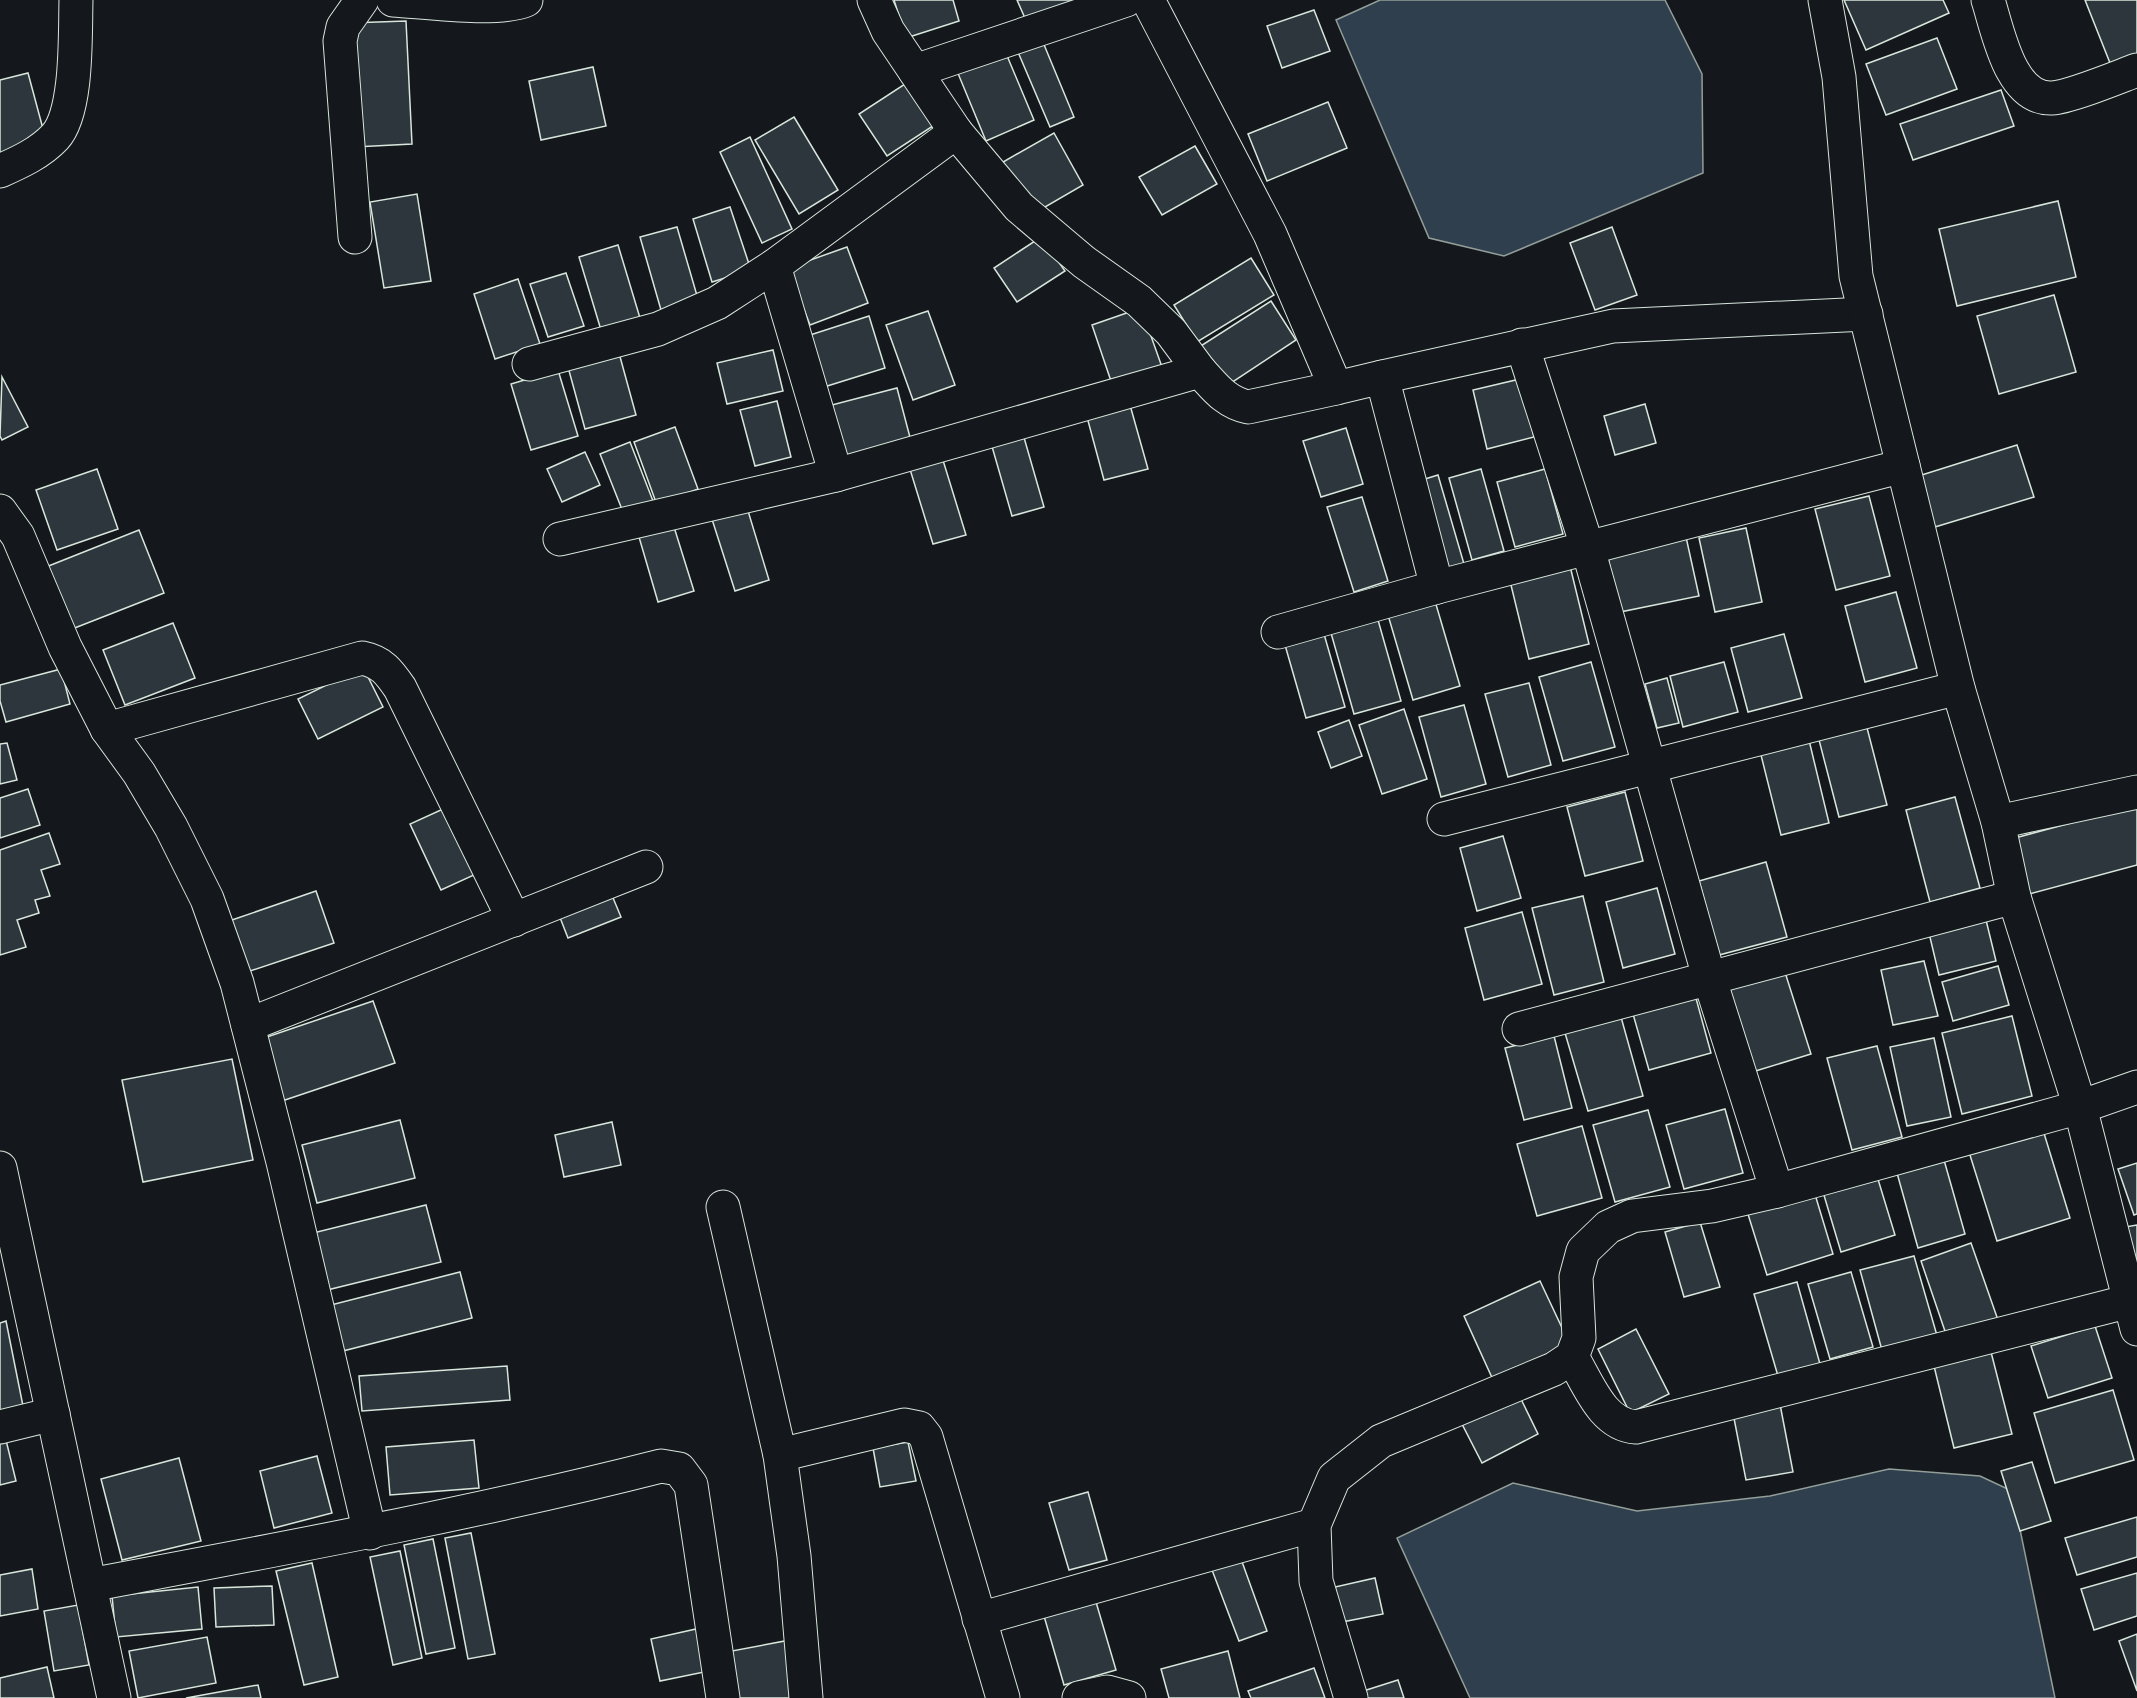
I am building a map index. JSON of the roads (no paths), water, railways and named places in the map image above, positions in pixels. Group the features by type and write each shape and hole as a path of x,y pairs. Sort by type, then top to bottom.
{"street":[{"path":"0,171 35,154 57,135 70,105 76,0"},
{"path":"356,237 340,41 342,27 362,0"},
{"path":"393,0 485,4 518,3 526,0"},
{"path":"874,0 888,31 956,132 1019,207 1084,262 1139,300 1172,332 1200,371 1223,396 1234,404 1248,407 1613,326 1866,314"},
{"path":"915,71 1126,0"},
{"path":"1148,0 1270,234 1336,388"},
{"path":"1572,1357 1606,1413 1624,1426 1636,1427 2133,1315 2080,1107 2014,897 1998,822 1958,688 1856,276 1839,77 1825,0"},
{"path":"1988,0 2008,60 2018,81 2033,94 2053,98 2137,70"},
{"path":"529,364 658,329 717,303 774,266 956,132"},
{"path":"774,266 836,475"},
{"path":"1522,345 1588,549 1709,977 1777,1191"},
{"path":"561,539 836,475 1200,371"},
{"path":"1382,377 1437,587"},
{"path":"1278,632 1437,587 1903,466"},
{"path":"0,511 18,536 65,647 106,729 139,773 171,826 207,899 237,983 248,1025 283,1162 370,1533"},
{"path":"106,729 362,658 377,661 389,671 400,688 514,920"},
{"path":"1444,819 1958,688"},
{"path":"1998,822 2137,792"},
{"path":"248,1025 646,867"},
{"path":"1519,1029 2014,897"},
{"path":"1351,1698 1316,1581 1314,1525 1334,1478 1381,1441 1554,1369 1572,1357 1579,1338 1576,1277 1583,1251 1608,1227 1632,1216 1712,1206 1777,1191 2080,1107 2137,1087"},
{"path":"0,1168 114,1698"},
{"path":"723,1207 780,1455 794,1556 806,1698"},
{"path":"0,1427 53,1414"},
{"path":"780,1455 904,1425 919,1428 926,1437 1003,1698"},
{"path":"90,1585 370,1533 542,1496 661,1466 679,1469 691,1485 723,1698"},
{"path":"980,1619 1314,1525"},
{"path":"1079,1698 1107,1692 1128,1698"}],"water":[{"path":"1380,0 1665,0 1702,74 1703,173 1504,256 1429,238 1336,20"},
{"path":"1889,1469 1980,1476 2012,1491 2055,1698 1470,1698 1397,1538 1513,1483 1637,1511 1770,1496"}]}
